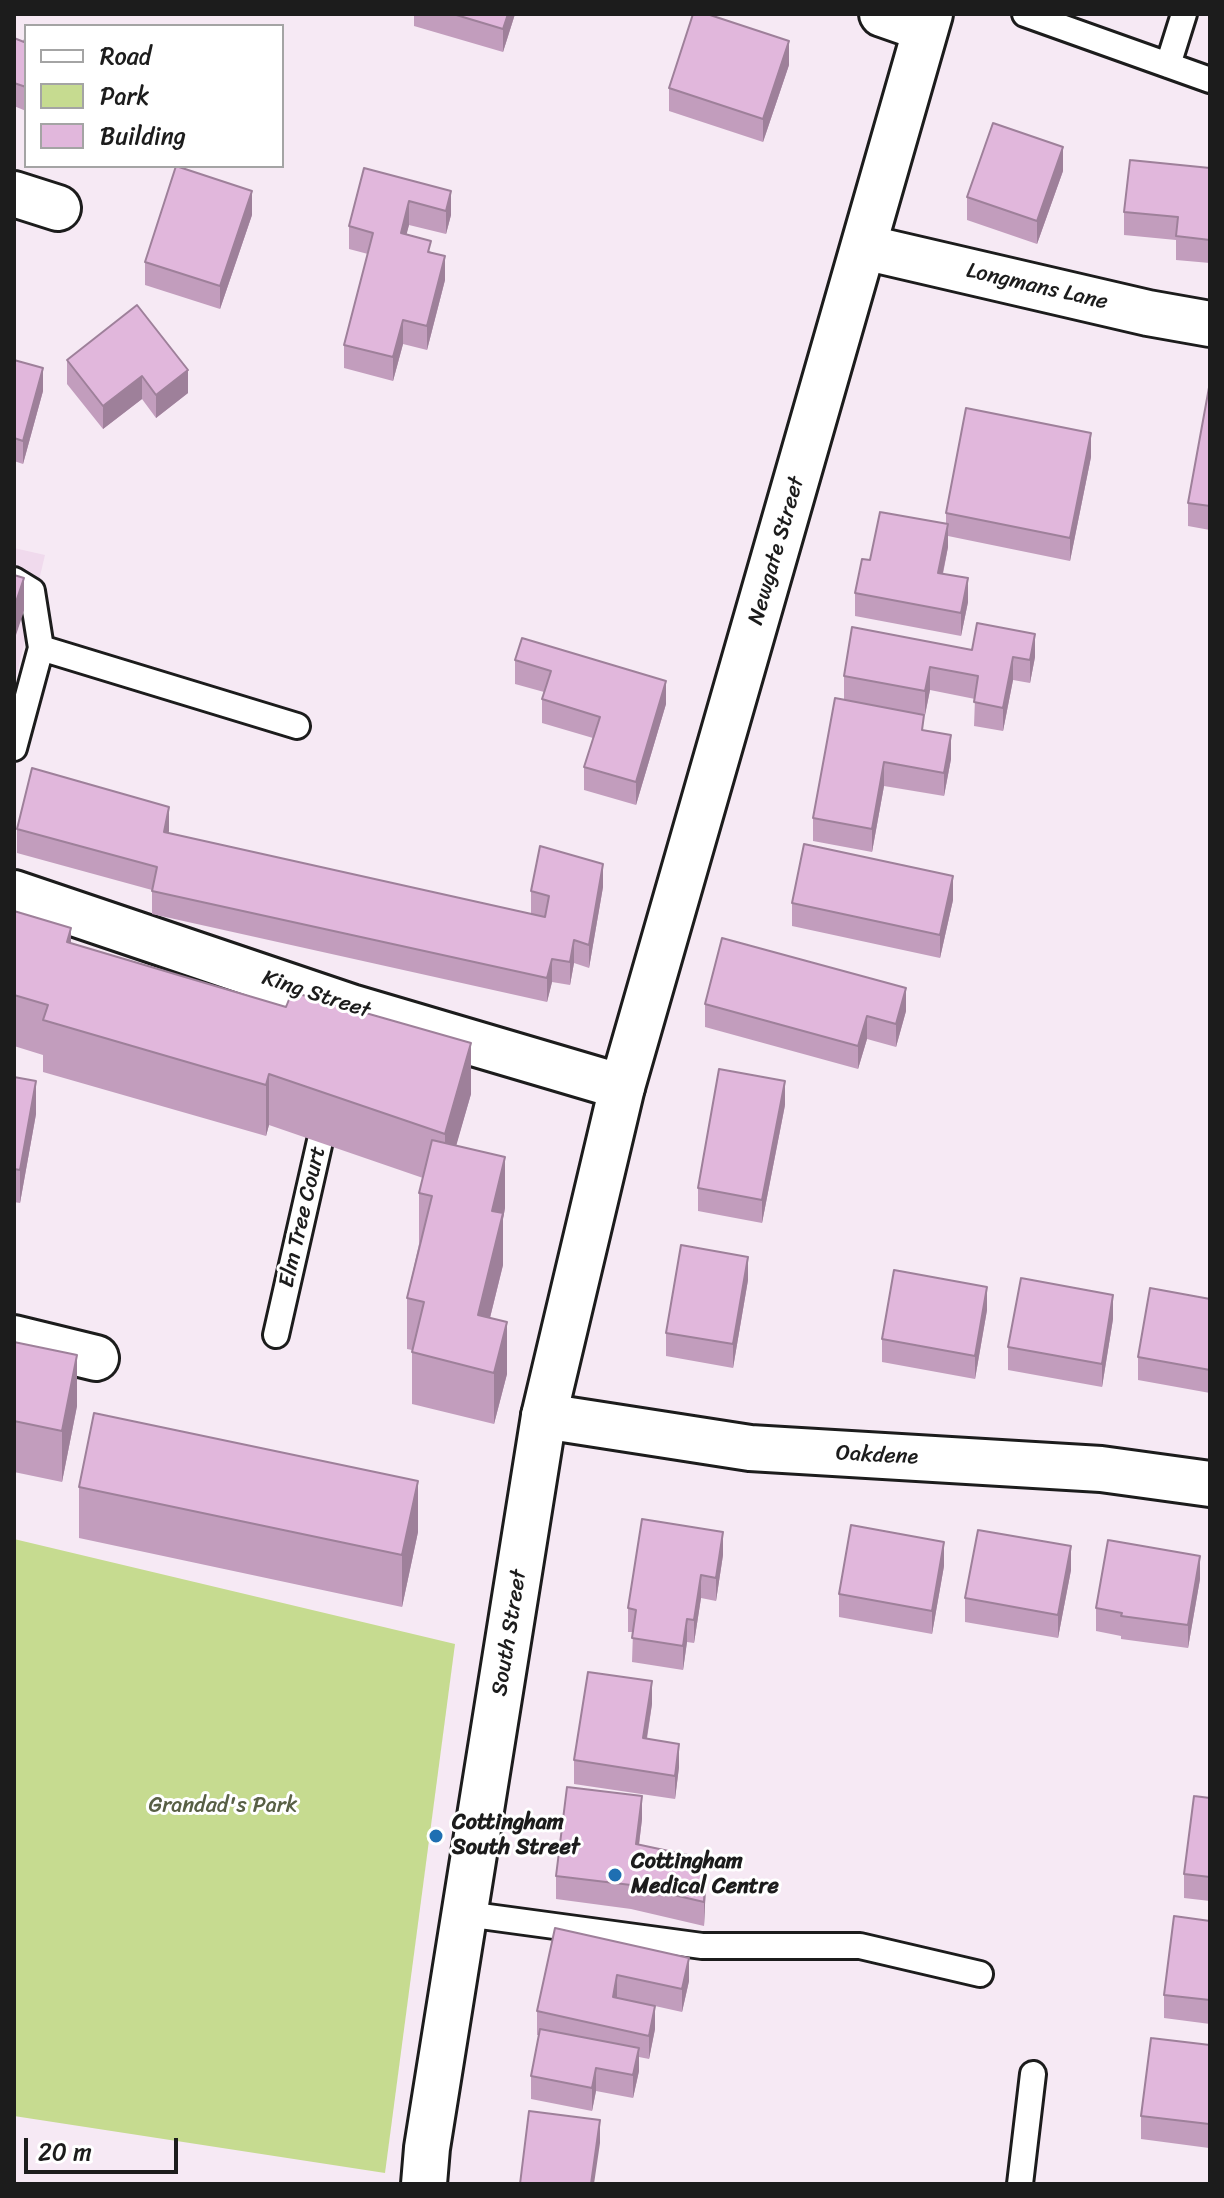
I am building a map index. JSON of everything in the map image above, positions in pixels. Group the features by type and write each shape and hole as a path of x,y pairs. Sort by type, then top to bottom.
{"main road":[{"path":"882,14 928,22"},
{"name":"Newgate Street","path":"622,1087 928,22"},
{"path":"14,194 58,208"},
{"name":"Longmans Lane","path":"864,247 1148,313 1210,324"},
{"name":"King Street","path":"14,893 347,1022 622,1087"},
{"name":"South Street","path":"424,2184 427,2148 544,1416 622,1087"},
{"path":"14,1338 96,1358"},
{"name":"Oakdene","path":"544,1416 750,1448 1101,1469 1210,1484"}],"lane":[{"path":"1025,14 1210,80"},
{"path":"1168,65 1184,14"},
{"path":"14,580 32,591 41,648 14,748"},
{"path":"41,648 297,726"},
{"name":"Elm Tree Court","path":"276,1335 334,1081"},
{"path":"466,1914 702,1946 860,1946 980,1974"},
{"path":"1020,2184 1033,2074"}],"shaded area":[{"path":"14,548 45,555 14,686"}],"green space":[{"name":"Grandad's Park","path":"14,1539 455,1644 385,2173 14,2116"}],"building":[{"path":"453,14 508,14 503,29"},
{"path":"693,14 707,14 789,41 763,119 669,88"},
{"path":"14,38 24,42 24,86 14,83"},
{"path":"993,123 1063,147 1037,221 967,197"},
{"path":"1130,160 1210,168 1210,240 1176,236 1178,217 1124,212"},
{"path":"175,168 252,191 220,286 145,262"},
{"path":"364,168 451,191 446,211 409,201 401,233 431,241 428,252 445,256 427,326 403,320 393,357 344,345 373,233 349,226"},
{"path":"137,305 188,370 156,395 142,376 103,406 67,360"},
{"path":"14,360 43,368 23,441 14,438"},
{"path":"1210,382 1210,506 1188,503"},
{"path":"966,408 1091,433 1070,538 946,513"},
{"path":"880,512 948,524 938,573 968,578 961,613 855,593 862,559 870,560"},
{"path":"14,575 24,578 14,608"},
{"path":"977,623 1035,634 1030,660 1013,657 1003,708 974,702 978,676 930,667 925,691 844,676 852,627 972,650"},
{"path":"522,638 666,681 636,782 584,767 600,717 542,699 551,671 515,660"},
{"path":"835,698 924,715 922,730 951,735 944,773 884,762 872,829 813,818"},
{"path":"32,768 169,807 164,832 545,917 549,896 531,891 540,846 603,864 589,945 574,940 570,962 552,959 547,978 152,891 157,867 17,829"},
{"path":"804,844 953,876 940,935 792,903"},
{"path":"14,911 71,928 67,942 286,1007 292,992 471,1043 445,1134 269,1074 266,1085 43,1020 48,1005 14,995"},
{"path":"722,938 906,988 896,1024 867,1016 858,1046 705,1004"},
{"path":"719,1069 785,1081 762,1200 698,1188"},
{"path":"14,1077 36,1081 20,1170 14,1169"},
{"path":"432,1140 505,1157 492,1211 503,1213 478,1315 507,1322 494,1373 412,1352 424,1302 407,1298 432,1196 419,1193"},
{"path":"681,1245 748,1257 733,1344 666,1333"},
{"path":"894,1270 987,1287 975,1356 882,1339"},
{"path":"1021,1278 1113,1295 1102,1364 1008,1347"},
{"path":"1150,1288 1210,1299 1210,1370 1138,1357"},
{"path":"14,1342 77,1355 62,1431 14,1421"},
{"path":"94,1413 418,1481 402,1555 79,1487"},
{"path":"642,1519 723,1532 716,1578 701,1575 694,1620 687,1619 683,1646 632,1638 636,1610 628,1608"},
{"path":"851,1525 944,1542 932,1611 839,1594"},
{"path":"978,1530 1071,1546 1058,1615 965,1598"},
{"path":"1108,1540 1200,1556 1188,1625 1121,1616 1122,1613 1096,1608"},
{"path":"588,1672 652,1681 643,1738 679,1744 675,1776 574,1760"},
{"name":"Cottingham Medical Centre","path":"567,1787 642,1796 636,1844 706,1859 704,1902 631,1885 556,1876"},
{"path":"1194,1796 1210,1798 1210,1877 1184,1874"},
{"path":"1174,1916 1210,1921 1210,2000 1164,1995"},
{"path":"555,1928 689,1958 682,1989 617,1975 613,1997 655,2006 649,2036 537,2011"},
{"path":"540,2029 639,2048 633,2075 596,2068 592,2088 531,2076"},
{"path":"1151,2038 1210,2045 1209,2124 1141,2116"},
{"path":"529,2111 600,2120 591,2184 520,2184"}],"place":[{"name":"Cottingham South Street","path":"436,1836"},
{"name":"Cottingham Medical Centre","path":"615,1875"}]}
